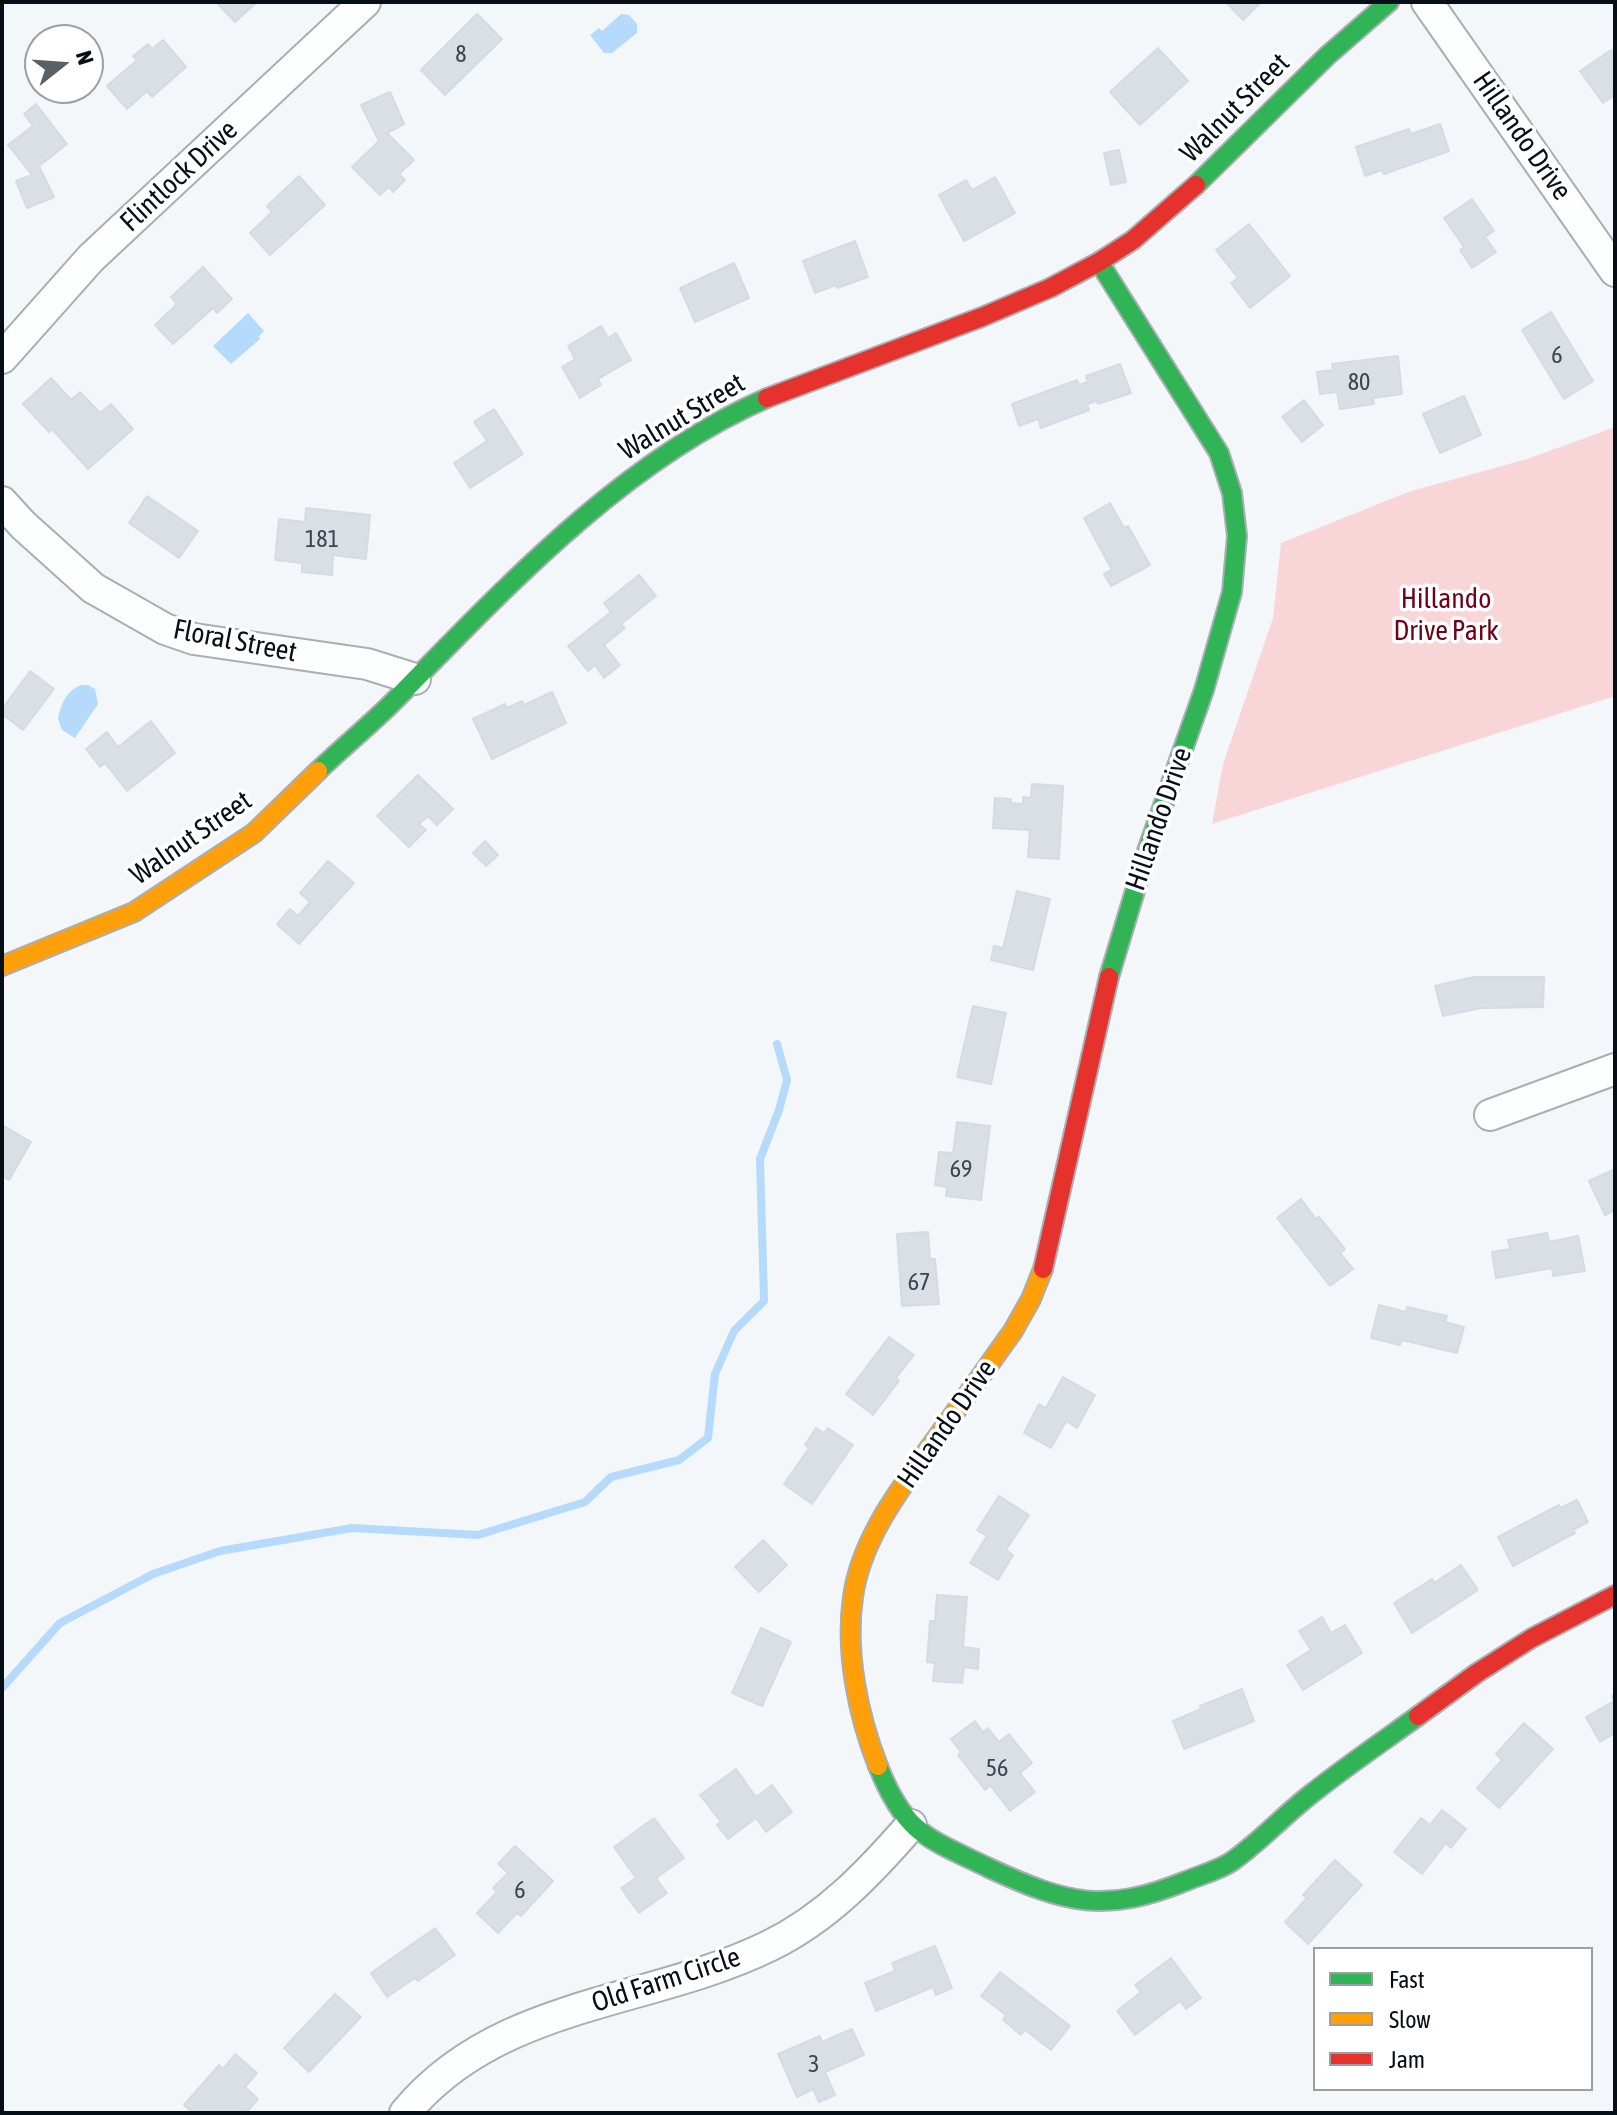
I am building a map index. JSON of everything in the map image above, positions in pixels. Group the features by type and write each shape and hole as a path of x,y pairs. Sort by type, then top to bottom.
{"street":[{"name":"Flintlock Drive","path":"2,358 91,258 365,2"},
{"name":"Walnut Street","path":"2,966 134,912 254,833 392,703 457,634 549,549 638,473 672,449 763,399 982,317 1050,288 1133,240 1201,181 1327,56 1389,2"},
{"name":"Hillando Drive","path":"1427,2 1615,271"},
{"name":"Hillando Drive","path":"1099,262 1219,453 1232,493 1237,536 1232,592 1204,690 1148,848 1111,968 1044,1266 1031,1299 1013,1331 878,1525 860,1569 853,1597 851,1646 866,1734 891,1798 911,1825 932,1841 1030,1887 1055,1895 1119,1902 1156,1893 1230,1863 1309,1795 1477,1673 1532,1638 1615,1595"},
{"name":"Floral Street","path":"2,502 93,588 165,629 194,639 367,664 415,679"},
{"path":"1490,1115 1615,1069"},
{"name":"Old Farm Circle","path":"405,2113 442,2075 496,2040 550,2017 710,1969 769,1946 812,1920 847,1893 911,1825"}],"green space":[{"name":"Hillando Drive Park","path":"1615,427 1615,696 1212,824 1223,764 1273,618 1281,543 1408,492 1527,459"}],"water":[{"path":"621,14 629,15 637,24 637,33 612,53 604,53 590,35 599,28 602,31"},
{"path":"248,313 264,331 260,339 231,364 213,346"},
{"path":"81,685 95,689 98,704 75,738 62,730 58,719 65,699"}],"building":[{"path":"216,2 257,2 235,22"},
{"path":"1226,2 1261,2 1243,20"},
{"path":"477,14 502,39 445,95 421,70"},
{"path":"163,40 186,67 152,97 147,91 127,109 107,86 137,60 133,56 148,44 152,49"},
{"path":"1158,48 1188,81 1140,125 1110,92"},
{"path":"1611,50 1615,56 1615,95 1603,103 1580,71"},
{"path":"390,92 404,124 387,133 414,160 399,174 405,180 393,192 389,187 380,195 352,167 379,141 361,105"},
{"path":"36,104 67,144 39,166 54,197 27,208 16,181 32,175 8,145 33,126 24,114"},
{"path":"1440,124 1449,151 1384,174 1382,170 1365,176 1356,147 1409,129 1411,134"},
{"path":"1119,150 1126,182 1111,185 1104,153"},
{"path":"299,176 325,205 270,255 250,233 272,212 267,206"},
{"path":"995,177 1015,213 964,241 939,195 966,180 972,190"},
{"path":"1472,199 1494,231 1485,237 1496,252 1472,268 1460,250 1464,247 1444,218"},
{"path":"1249,224 1290,276 1250,308 1231,283 1238,278 1216,250"},
{"path":"855,241 868,277 815,293 803,261"},
{"path":"734,263 749,298 695,322 680,288"},
{"path":"203,267 232,299 217,313 213,308 173,344 155,325 177,304 171,297"},
{"path":"1551,312 1593,381 1564,399 1522,330"},
{"path":"601,326 608,338 616,333 631,360 598,379 601,385 580,398 562,367 575,359 568,346"},
{"path":"1398,356 1402,394 1373,398 1374,404 1340,409 1337,392 1320,394 1317,372 1333,370 1332,364"},
{"path":"1120,364 1131,393 1098,404 1097,401 1087,404 1089,410 1041,428 1038,419 1019,426 1012,404 1077,380 1079,385 1088,382 1086,376"},
{"path":"51,378 71,400 80,392 100,413 111,404 133,429 88,469 52,429 49,432 23,404"},
{"path":"1464,396 1481,435 1440,453 1423,414"},
{"path":"1304,400 1323,425 1302,442 1282,417"},
{"path":"494,409 523,454 470,488 454,463 487,441 474,422"},
{"path":"147,496 198,531 179,558 129,523"},
{"path":"1110,503 1124,528 1128,526 1150,565 1111,586 1104,574 1112,570 1084,518"},
{"path":"306,508 370,515 366,559 333,555 332,575 302,572 302,563 275,560 279,519 305,522"},
{"path":"639,575 656,596 621,624 625,628 604,645 620,665 604,678 595,665 588,671 568,646 611,612 604,603"},
{"path":"30,671 54,689 23,730 2,714 2,709"},
{"path":"552,692 566,723 492,759 473,719 505,704 507,708 522,701 524,705"},
{"path":"151,721 175,753 127,791 105,763 100,767 86,749 107,732 118,747"},
{"path":"418,775 453,809 437,825 428,816 419,824 426,830 409,847 377,816"},
{"path":"1032,784 1063,786 1059,859 1028,857 1030,830 993,828 995,798 1023,804 1023,797 1031,798"},
{"path":"485,841 498,855 486,866 473,853"},
{"path":"328,861 354,883 299,944 277,924 290,909 298,916 310,902 300,893"},
{"path":"1017,891 1050,899 1033,970 991,960 994,946 1003,948"},
{"path":"1474,977 1544,977 1543,1007 1481,1008 1443,1016 1435,986"},
{"path":"973,1006 1006,1013 991,1084 957,1077"},
{"path":"957,1122 990,1126 981,1200 946,1196 947,1187 935,1185 939,1152 953,1153"},
{"path":"2,1125 31,1142 9,1180 2,1176"},
{"path":"1615,1169 1615,1210 1605,1215 1589,1181"},
{"path":"1301,1199 1345,1249 1340,1253 1353,1269 1330,1286 1277,1218"},
{"path":"928,1232 930,1259 935,1259 939,1304 902,1306 897,1234"},
{"path":"1547,1233 1549,1242 1578,1236 1585,1271 1553,1276 1552,1268 1496,1278 1492,1252 1510,1249 1508,1240"},
{"path":"1379,1305 1406,1312 1407,1307 1447,1316 1445,1322 1464,1327 1457,1353 1402,1340 1400,1345 1371,1338"},
{"path":"889,1337 914,1355 873,1415 846,1394"},
{"path":"1063,1377 1095,1395 1077,1428 1066,1421 1051,1448 1024,1433 1039,1404 1046,1408"},
{"path":"816,1428 824,1433 828,1428 853,1445 812,1504 784,1484 809,1448 805,1445"},
{"path":"999,1496 1029,1515 1006,1550 1013,1555 998,1580 970,1563 987,1536 977,1530"},
{"path":"1577,1500 1588,1522 1573,1530 1575,1533 1513,1566 1498,1537 1559,1505 1561,1508"},
{"path":"763,1540 787,1565 759,1592 735,1567"},
{"path":"1461,1565 1478,1590 1412,1633 1394,1603"},
{"path":"937,1595 967,1597 963,1647 979,1649 978,1669 964,1667 962,1683 933,1681 935,1663 927,1662 930,1621 935,1621"},
{"path":"1322,1617 1331,1633 1345,1625 1362,1653 1303,1690 1287,1665 1311,1650 1299,1631"},
{"path":"761,1628 791,1642 762,1706 732,1693"},
{"path":"1242,1689 1254,1721 1184,1749 1173,1721"},
{"path":"1615,1694 1615,1733 1600,1742 1586,1717 1614,1701 1612,1696"},
{"path":"975,1721 983,1732 988,1728 999,1742 1009,1734 1032,1763 1020,1773 1035,1792 1010,1811 990,1785 985,1790 958,1755 961,1752 951,1739"},
{"path":"1524,1723 1553,1749 1499,1808 1477,1788 1502,1760 1496,1754"},
{"path":"736,1769 756,1797 772,1785 792,1812 766,1832 756,1818 728,1839 717,1825 721,1822 700,1795"},
{"path":"1442,1810 1466,1829 1451,1848 1446,1843 1422,1874 1394,1852 1421,1818 1430,1825"},
{"path":"654,1818 684,1858 656,1878 667,1893 639,1913 621,1888 636,1878 614,1847"},
{"path":"515,1846 553,1881 521,1916 517,1913 498,1933 477,1913 497,1892 493,1888 508,1873 498,1864"},
{"path":"1335,1860 1362,1885 1308,1944 1285,1922 1307,1898 1303,1895"},
{"path":"435,1928 455,1955 418,1981 415,1978 387,1997 371,1973"},
{"path":"935,1946 952,1988 936,1995 933,1987 876,2011 865,1983 895,1971 892,1963"},
{"path":"1171,1958 1201,1998 1186,2009 1180,2001 1135,2035 1117,2011 1141,1992 1135,1985"},
{"path":"1000,1972 1070,2026 1051,2050 1025,2030 1021,2035 1003,2020 1006,2015 981,1996"},
{"path":"335,1994 361,2017 309,2072 284,2048"},
{"path":"852,2029 864,2055 825,2072 835,2095 819,2102 813,2089 797,2097 778,2054 820,2036 822,2042"},
{"path":"235,2054 257,2073 245,2087 258,2099 246,2113 193,2113 184,2105 219,2065 223,2069"}],"waterway":[{"path":"2,1688 60,1623 153,1574 220,1551 352,1528 478,1535 585,1502 611,1477 679,1460 708,1438 715,1374 734,1331 764,1301 760,1159 787,1080 777,1044"}],"traffic: fast":[{"path":"1196,185 1327,56 1389,2"},
{"path":"1099,262 1219,453 1232,493 1237,536 1232,592 1204,690 1148,848 1109,977"},
{"path":"318,771 385,710 522,573 614,492 663,456 767,398"},
{"path":"878,1766 888,1789 909,1820 920,1831 949,1849 1041,1890 1064,1897 1109,1901 1157,1891 1226,1865 1323,1785 1418,1716"}],"traffic: slow":[{"path":"2,966 134,912 254,833 318,771"},
{"path":"878,1766 859,1705 852,1661 853,1597 865,1553 886,1512 1013,1331 1043,1269"}],"traffic: jam":[{"path":"767,398 1050,288 1133,240 1196,185"},
{"path":"1043,1269 1109,977"},
{"path":"1418,1716 1532,1638 1615,1595"}]}
